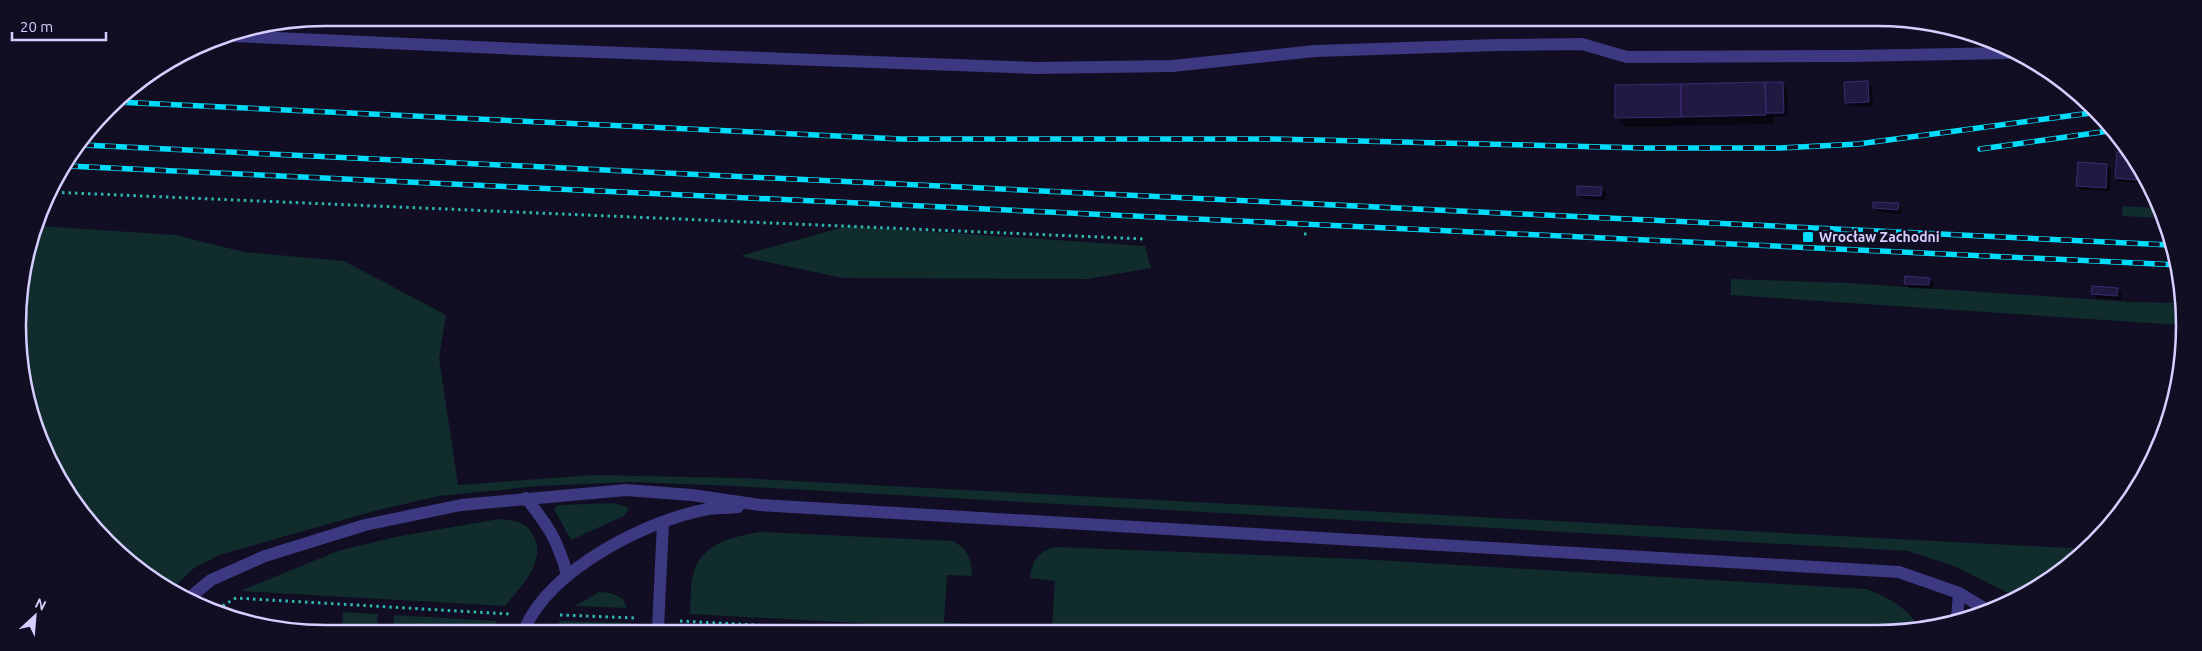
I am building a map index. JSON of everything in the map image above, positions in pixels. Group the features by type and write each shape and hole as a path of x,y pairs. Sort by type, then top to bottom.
{"lane":[{"path":"246,37 543,50 1036,68 1172,66 1315,51 1495,44 1582,44 1627,57 2000,53"},
{"path":"193,594 211,580 265,556 365,525 461,505 626,490 692,495 760,505 1899,572 1959,593 1981,606"},
{"path":"526,498 549,526 560,548 567,574"},
{"path":"526,625 531,615 567,574 592,556 663,523 707,510 760,505"},
{"path":"658,625 663,523"},
{"path":"1958,614 1959,593"}],"path":[{"path":"57,192 1145,239"}],"green space":[{"path":"2123,206 2152,208 2156,218 2122,216"},
{"path":"43,226 175,235 244,252 344,261 446,315 439,358 458,485 594,475 738,478 2076,548 2043,574 2010,594 1957,567 1908,551 733,486 631,482 539,486 439,496 378,510 219,555 194,568 176,585 143,563 128,550 88,508 66,475 49,440 36,403 32,384 26,326 32,267"},
{"path":"847,226 1145,246 1151,268 1088,279 842,278 740,256"},
{"path":"1731,279 1848,283 2132,302 2175,303 2176,325 1731,295"},
{"path":"615,503 629,508 624,516 571,540 555,511 558,505"},
{"path":"499,519 515,521 524,525 531,532 537,546 537,556 530,574 505,606 240,591 338,551 395,537"},
{"path":"760,532 953,541 966,551 971,565 972,576 947,575 944,622 969,625 895,625 690,614 691,589 697,564 703,555 719,543 739,536"},
{"path":"1051,548 1359,559 1866,589 1898,605 1916,622 1876,625 1052,625 1055,581 1030,578 1035,561 1041,553"},
{"path":"599,592 611,593 623,599 627,608 575,606"},
{"path":"343,612 378,614 377,625 342,625"},
{"path":"394,615 497,621 495,625 393,625"},
{"path":"560,621 631,623 631,625 557,625"}],"building":[{"path":"1868,81 1869,102 1845,103 1844,82"},
{"path":"1765,82 1783,82 1784,113 1766,113"},
{"path":"1765,82 1766,115 1681,117 1681,84"},
{"path":"1681,84 1681,117 1615,118 1615,85"},
{"path":"2117,152 2120,152 2136,176 2136,180 2115,178"},
{"path":"2078,162 2107,164 2106,188 2076,186"},
{"path":"1577,186 1602,187 1601,196 1577,195"},
{"path":"1873,202 1899,203 1898,210 1873,208"},
{"path":"1905,276 1930,278 1929,285 1904,284"},
{"path":"2092,286 2118,288 2117,296 2091,294"}],"railway":[{"path":"126,102 901,139 1275,139 1645,148 1780,148 1858,144 2087,113"},
{"path":"1980,149 2104,132"},
{"path":"87,145 2165,245"},
{"path":"72,166 2169,265"}],"place":[{"name":"Wrocław Zachodni","path":"1808,237"}]}
